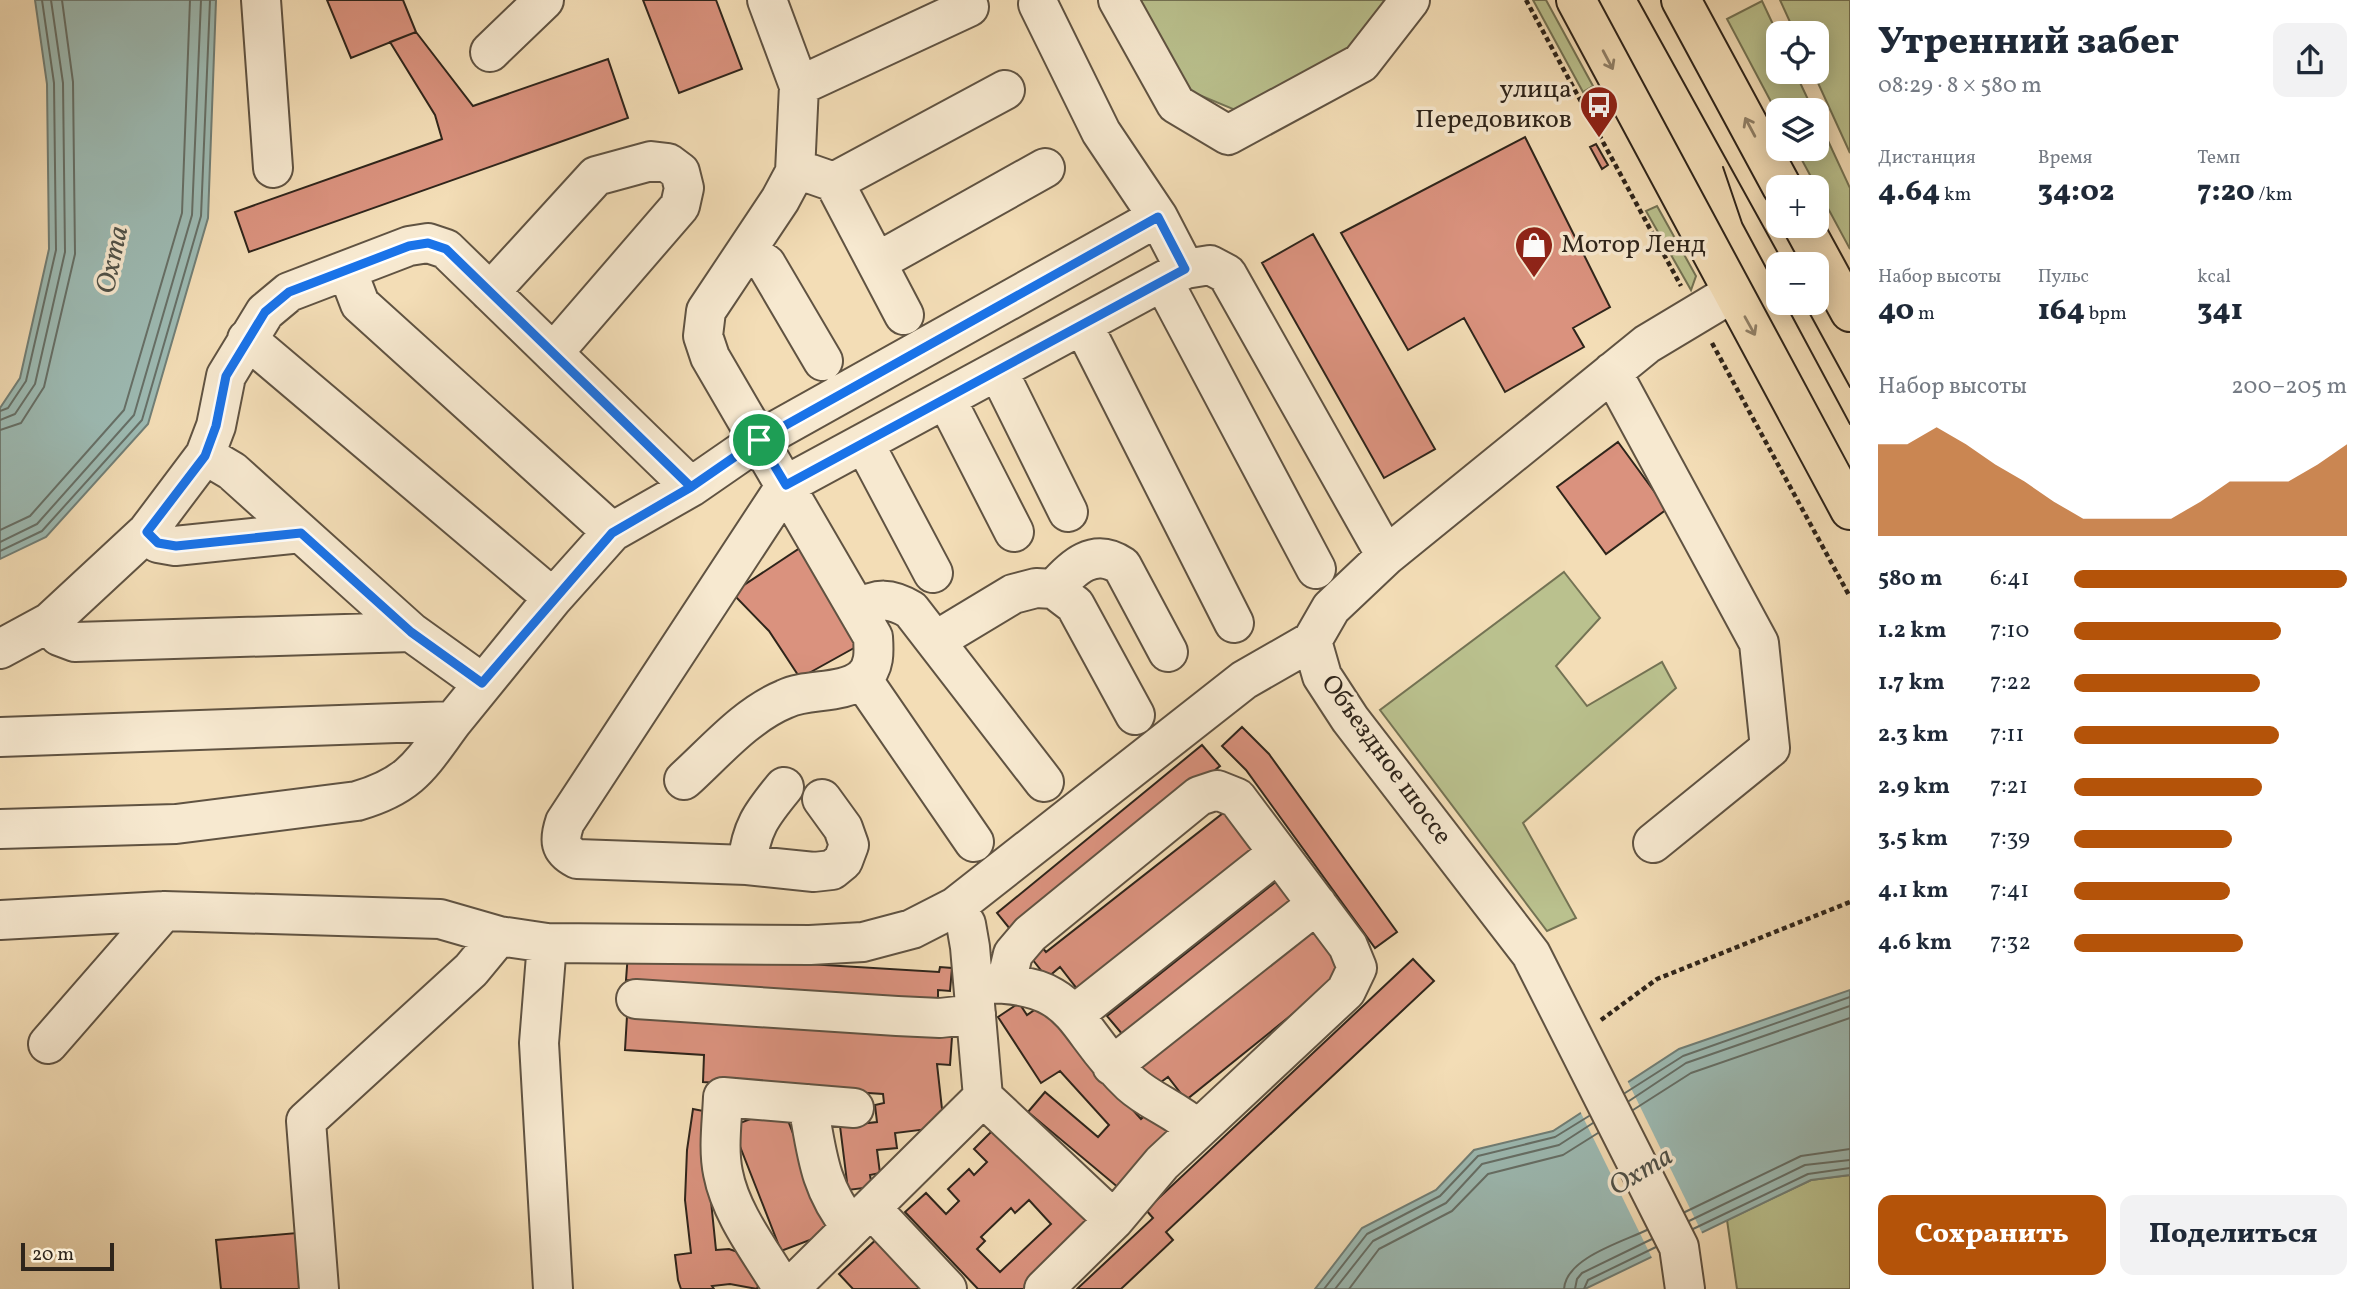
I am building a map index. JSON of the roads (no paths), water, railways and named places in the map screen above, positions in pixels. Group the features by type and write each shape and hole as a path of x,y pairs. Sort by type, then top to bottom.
{"main road":[{"path":"1576,0 1850,510"},
{"path":"1681,0 1776,175"},
{"path":"1810,238 1850,312"}],"street":[{"path":"261,0 274,168"},
{"path":"490,52 544,0"},
{"path":"684,780 763,709 788,697 843,687 862,678 872,666 873,638 710,358 702,337 706,311 780,200 795,172 799,86 767,0"},
{"path":"1118,0 1176,104 1228,135 1361,63 1410,0"},
{"path":"1038,4 1101,132 1158,217 1174,275 1316,569"},
{"path":"799,86 968,7"},
{"path":"834,182 1005,90"},
{"path":"490,292 596,176 651,161 668,163 680,172 684,188 680,206 553,353"},
{"path":"877,262 1045,168"},
{"path":"795,172 815,174 834,182 904,315"},
{"path":"0,829 176,824 357,801 385,793 410,778 482,683 553,597 612,533 691,487 759,440 1158,217"},
{"path":"0,649 50,622 147,532 205,456 216,426 226,376 265,312 289,292 409,246 428,243 446,249 691,487"},
{"path":"746,251 766,264 823,361"},
{"path":"822,799 843,828 849,845 844,861 832,870 814,873 747,865 577,859 565,853 559,838 565,822 786,485 1174,275 1210,265 1227,274 1386,556"},
{"path":"346,270 360,304 612,533"},
{"name":"Объездное шоссе","path":"1685,1289 1679,1247 1531,954 1350,719 1322,676 1312,641 1331,608 1386,556 1647,344 1732,293"},
{"path":"1083,326 1234,623"},
{"path":"247,339 553,597"},
{"path":"998,371 1068,512"},
{"path":"1612,372 1759,643 1770,748 1653,843"},
{"path":"946,399 1014,532"},
{"path":"864,443 933,573"},
{"path":"205,456 232,471 411,632 482,683"},
{"path":"147,532 158,543 176,546 301,533"},
{"path":"1054,589 1079,564 1095,558 1110,558 1122,566 1168,652"},
{"path":"935,641 1013,594 1036,588 1054,589 1075,605 1135,715"},
{"path":"858,610 871,601 886,599 911,610 1044,782"},
{"path":"50,622 59,636 75,642 411,632"},
{"path":"0,920 164,911 440,919 499,936 548,943 810,945 863,942 912,929 955,906 1244,680 1312,641"},
{"path":"862,678 974,842"},
{"path":"0,737 453,721"},
{"path":"747,865 750,838 759,818 784,787"},
{"path":"985,993 1030,933 1199,796 1217,790 1237,798 1348,946 1357,968 1346,990 1161,1163 1114,1220 1044,1289"},
{"path":"1075,1014 1278,853"},
{"path":"1112,1066 1317,904"},
{"path":"854,1108 723,1097 723,1173 736,1210 800,1285 861,1218 983,1097 985,993 966,924 955,906"},
{"path":"48,1044 164,911"},
{"path":"318,1289 306,1121 471,970 499,936"},
{"path":"548,943 539,1043 553,1289"},
{"path":"636,999 940,1018 985,993 1031,987 1054,996 1075,1014 1112,1066 1139,1091 1179,1112 1197,1129"},
{"path":"983,1097 1114,1220"},
{"path":"808,1104 819,1165 831,1203 861,1218 947,1289"}],"water":[{"name":"Охта","path":"35,0 216,0 208,218 148,424 46,537 0,559 0,408 20,378 49,249 47,84"},
{"name":"Охта","path":"1850,990 1850,1175 1811,1180 1585,1289 1315,1289 1362,1228 1436,1190 1474,1150 1553,1131 1679,1049"}],"tram line":[{"path":"1638,0 1777,252"},
{"path":"1723,167 1742,223 1766,268"},
{"path":"1791,315 1850,424"},
{"path":"1811,315 1850,387"}],"place":[{"name":"улица Передовиков","path":"1599,139"},
{"name":"Мотор Ленд","path":"1534,279"}]}
